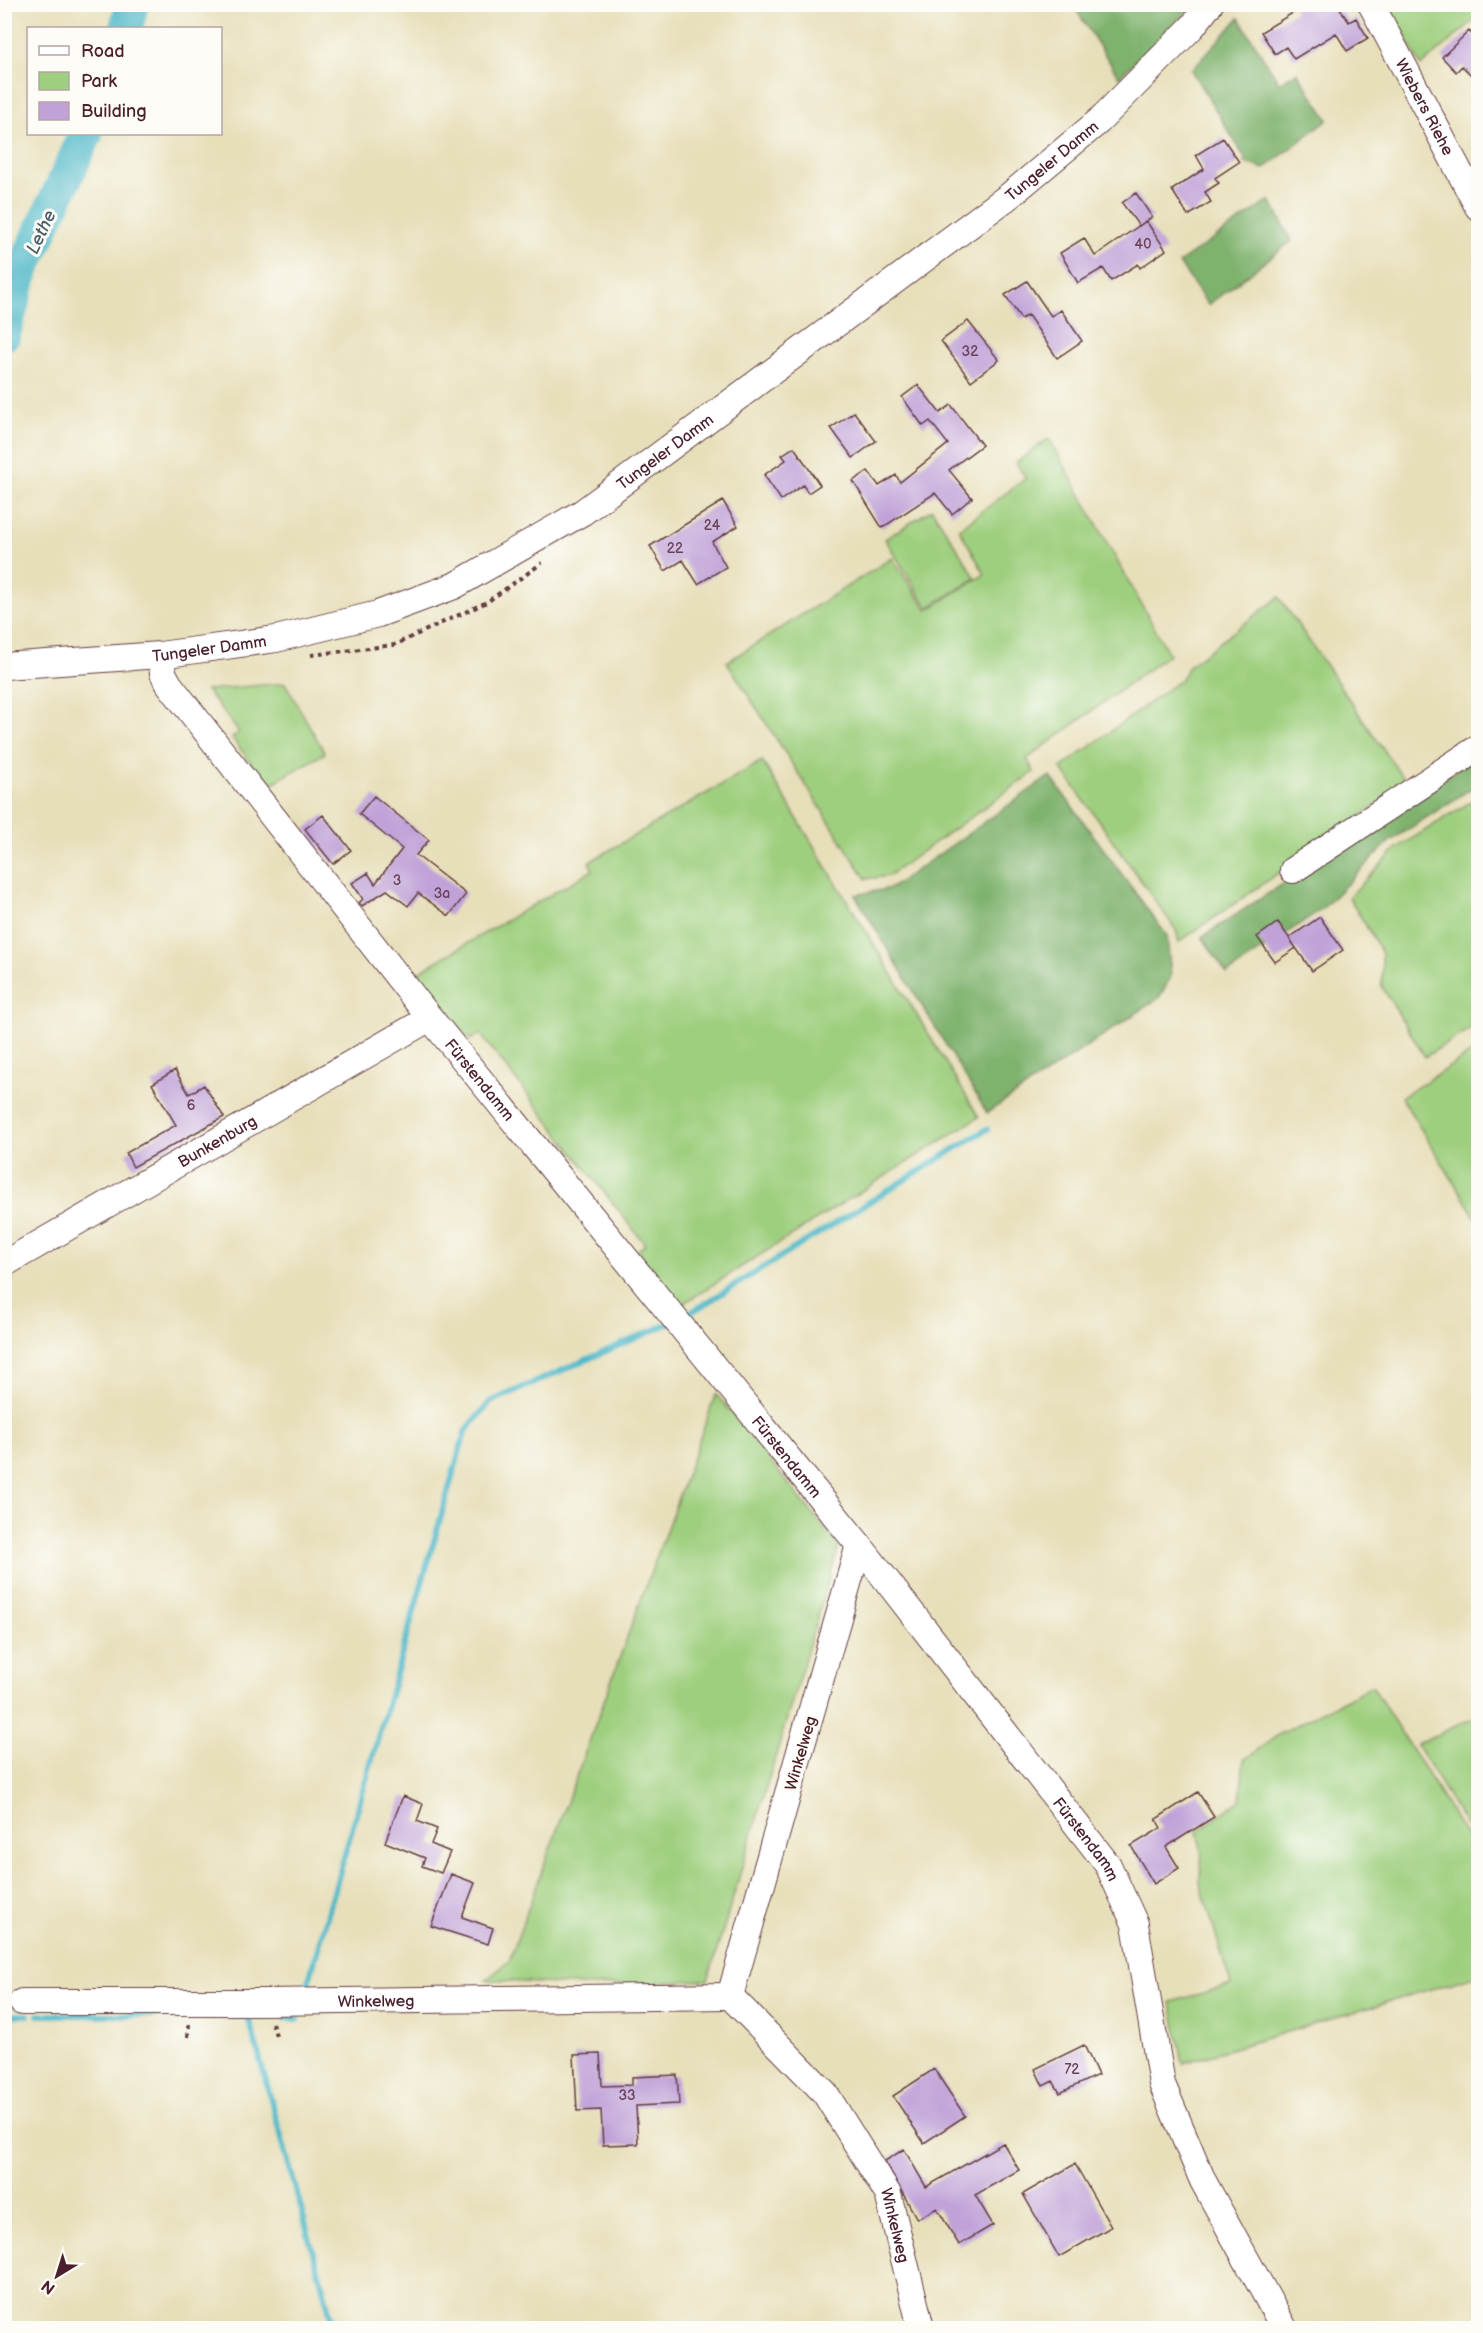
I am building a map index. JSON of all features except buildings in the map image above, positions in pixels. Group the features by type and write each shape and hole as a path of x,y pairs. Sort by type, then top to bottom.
{"street":[{"name":"Tungeler Damm","path":"8,665 160,655 276,639 378,614 454,586 583,512 1009,196 1099,121 1192,27 1210,4"},
{"name":"Wiebers Riehe","path":"1371,4 1479,207"},
{"name":"Fürstendamm","path":"160,655 163,673 169,684 430,1018 859,1545 1108,1865 1135,1924 1162,2084 1203,2181 1284,2328"},
{"path":"1293,870 1479,748"},
{"name":"Bunkenburg","path":"4,1264 430,1018"},
{"name":"Winkelweg","path":"730,1996 859,1545"},
{"name":"Winkelweg","path":"22,2002 265,2002 730,1996 825,2093 888,2194 921,2328"}],"green space":[{"path":"1073,5 1193,5 1119,77"},
{"path":"1388,5 1478,5 1478,17 1421,66"},
{"path":"1239,18 1279,83 1297,72 1328,119 1264,169 1245,163 1245,158 1191,70"},
{"path":"1270,200 1292,241 1208,305 1179,263"},
{"path":"1049,438 1169,654 1027,759 1034,772 888,876 866,879 727,662 892,558 927,610 985,574 959,529 1026,478 1016,463"},
{"path":"932,509 976,578 928,608 885,539"},
{"path":"1279,597 1407,784 1179,942 1176,930 1061,768 1180,680 1190,665"},
{"path":"285,683 325,753 268,786 232,738 239,732 206,690"},
{"path":"1478,756 1478,784 1390,841 1323,908 1227,974 1202,937"},
{"path":"762,761 979,1117 681,1305 637,1251 645,1244 480,1034 470,1040 418,972 593,870 589,862"},
{"path":"1050,776 1167,936 1171,977 1159,998 987,1113 855,895 891,888"},
{"path":"1478,797 1478,1024 1425,1057 1382,987 1382,953 1349,897 1397,848"},
{"path":"1478,1049 1478,1221 1401,1097"},
{"path":"716,1394 839,1546 708,1980 594,1986 486,1980 509,1961"},
{"path":"1372,1686 1478,1855 1478,1975 1183,2063 1171,2002 1231,1985 1200,1883 1202,1852 1197,1832 1240,1800 1244,1760 1281,1733"},
{"path":"1478,1716 1478,1845 1416,1744"}],"waterway":[{"name":"Lethe","path":"126,27 132,4"},
{"name":"Lethe","path":"4,334 20,276 86,135"},
{"path":"682,1318 987,1129"},
{"path":"307,1987 465,1432 490,1402 670,1323"},
{"path":"4,2015 28,2015"},
{"path":"38,2015 176,2015"},
{"path":"205,2016 248,2016 334,2328"},
{"path":"285,2018 298,2019"}]}
